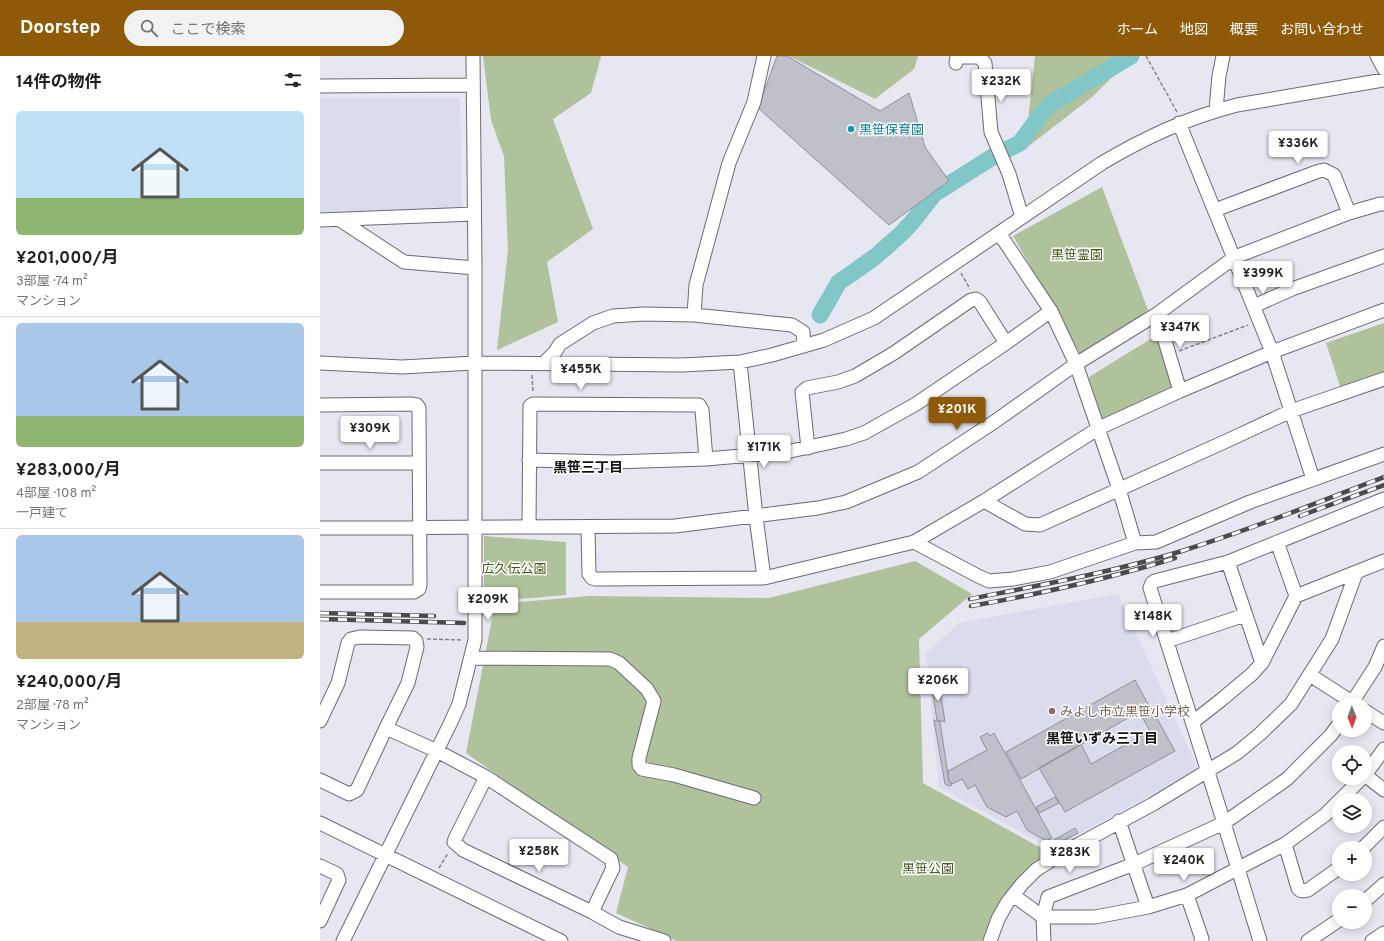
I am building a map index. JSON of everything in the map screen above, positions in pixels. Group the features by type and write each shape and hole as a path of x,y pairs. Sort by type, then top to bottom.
{"street":[{"path":"343,941 437,752 459,704 472,658 475,640 476,527 473,56"},
{"path":"694,315 696,285 729,163 754,102 764,56"},
{"path":"1216,110 1219,76 1223,56"},
{"path":"1377,56 1384,69"},
{"path":"956,63 957,57 980,57 985,63 991,132 1009,174 1022,217"},
{"path":"320,362 402,367 474,363 682,365 740,362 772,356 824,340 874,318 1108,160 1138,142 1179,123 1216,110 1246,103 1384,80"},
{"path":"320,86 473,85"},
{"path":"1179,123 1235,257 1272,352 1314,479"},
{"path":"1215,210 1324,170 1334,175 1349,213"},
{"path":"320,528 675,526 756,517 818,508 846,502 918,472 994,422 1076,364 1157,314 1235,257 1349,213 1384,204"},
{"path":"320,220 474,214"},
{"path":"340,220 404,262 475,268"},
{"path":"999,233 1051,311 1076,364 1099,428 1135,543"},
{"path":"1254,306 1292,289 1384,256"},
{"path":"808,448 802,392 807,388 838,382 856,376 894,353 971,300 976,299 980,302 1006,344"},
{"path":"588,527 589,574 595,579 764,578 914,542 984,501 1099,428 1180,391 1272,352 1384,310"},
{"path":"529,460 612,462 706,459 786,452 808,448 864,433 916,404 1006,344 1051,311"},
{"path":"538,364 555,352 560,344 593,323 613,316 644,314 694,315 792,325 803,332 804,346"},
{"path":"1157,314 1180,391"},
{"path":"740,362 756,517 764,578"},
{"path":"984,501 1024,524 1040,525 1291,411 1384,380"},
{"path":"529,526 530,406 533,404 700,405 702,410 706,459"},
{"path":"320,405 416,405 419,408 420,528 419,589 414,592 320,592"},
{"path":"914,542 989,581 1013,579 1050,572 1135,543 1150,543 1161,540 1250,502 1384,454"},
{"path":"320,463 419,463"},
{"path":"1260,941 1150,588 1152,583 1155,581 1228,562 1384,499"},
{"path":"1277,542 1296,596"},
{"path":"1193,722 1231,692 1262,663 1296,596 1384,561"},
{"path":"1228,562 1262,663"},
{"path":"990,941 998,919 1013,895 1036,870 1059,855 1119,821 1153,804 1236,753 1260,734 1291,704 1332,639 1356,573"},
{"path":"1167,641 1245,615"},
{"path":"320,722 338,683 348,643 351,639 360,636 413,638 416,641 417,647 408,683 357,790 349,794 320,780"},
{"path":"1357,697 1376,667 1384,646"},
{"path":"472,658 610,659 619,663 647,689 654,701 639,758 639,765 642,769 674,775 754,798"},
{"path":"1310,675 1344,697"},
{"path":"1372,715 1384,723"},
{"path":"386,728 437,752 486,778 611,859 613,868 592,912"},
{"path":"1044,941 1043,917 1048,897 1050,895 1134,864 1224,823 1287,779 1332,734"},
{"path":"1372,765 1384,749"},
{"path":"486,778 454,842 462,850 592,912 619,927 664,941"},
{"path":"1372,781 1384,790"},
{"path":"1346,793 1355,785"},
{"path":"1013,895 1043,917 1096,917 1148,907 1187,895 1285,844 1325,815 1332,808"},
{"path":"1119,821 1148,907"},
{"path":"320,823 561,941"},
{"path":"1370,841 1384,827"},
{"path":"1285,844 1298,888 1303,892 1332,873"},
{"path":"320,866 337,874 339,880 320,921"},
{"path":"1372,895 1384,884"},
{"path":"1187,895 1202,939 1201,941"},
{"path":"1308,941 1332,925"},
{"path":"1372,941 1384,932"}],"path":[{"path":"1146,56 1177,111 1179,123"},
{"path":"955,263 976,299"},
{"path":"1169,355 1259,320"},
{"path":"533,404 538,364"},
{"path":"413,638 475,640"},
{"path":"433,878 454,842"}],"shaded area":[{"path":"320,98 460,98 462,209 320,212"},
{"name":"みよし市立黒笹小学校","path":"1118,594 1198,769 1052,849 939,787 926,653 959,623"}],"green space":[{"path":"483,56 601,56 591,93 553,119 593,229 547,262 558,322 497,350 508,250 504,156 491,120"},
{"path":"789,56 918,56 914,69 875,99"},
{"path":"1035,56 1134,56 1092,97 1025,149"},
{"name":"黒笹霊園","path":"1102,187 1148,310 1082,357 1013,236"},
{"path":"1384,323 1384,378 1342,392 1326,343"},
{"path":"1157,335 1180,391 1105,429 1089,377"},
{"name":"広久伝公園","path":"484,536 566,542 566,595 484,602"},
{"name":"黒笹公園","path":"915,561 972,594 919,639 923,783 1050,853 1003,895 982,941 677,941 616,913 628,867 466,753 495,604 589,596 769,598"}],"building":[{"name":"黒笹保育園","path":"777,56 787,56 880,111 909,93 925,147 949,181 889,225 758,108"},
{"path":"1135,680 1149,706 1021,779 1006,752"},
{"path":"939,682 945,722 937,720 931,683"},
{"path":"1150,706 1175,751 1065,812 1039,768 1081,744 1091,764 1150,731 1139,712"},
{"path":"934,720 940,722 949,781 952,785 949,786 945,784"},
{"path":"988,733 990,736 994,733 1052,838 1046,841 1027,830 1017,811 1006,817 987,807 975,785 968,789 962,779 952,784 949,781 948,771 987,750 980,737"},
{"path":"1055,797 1059,803 1039,813 1036,807"},
{"path":"1075,828 1078,833 1057,844 1054,840"}],"waterway":[{"path":"820,315 839,282 876,256 902,233 934,194 994,156 1020,143 1049,105 1131,56"}],"railway":[{"path":"970,599 1103,572 1156,559 1259,525 1384,477"},
{"path":"1300,516 1384,485"},
{"path":"971,606 1073,585 1124,573 1175,558"},
{"path":"320,613 434,616"},
{"path":"320,619 464,623"}],"place":[{"name":"黒笹保育園","path":"851,129"},
{"name":"みよし市立黒笹小学校","path":"1052,711"}],"district":[{"name":"黒笹三丁目","path":"588,467"},
{"name":"黒笹いずみ三丁目","path":"1102,738"}]}
